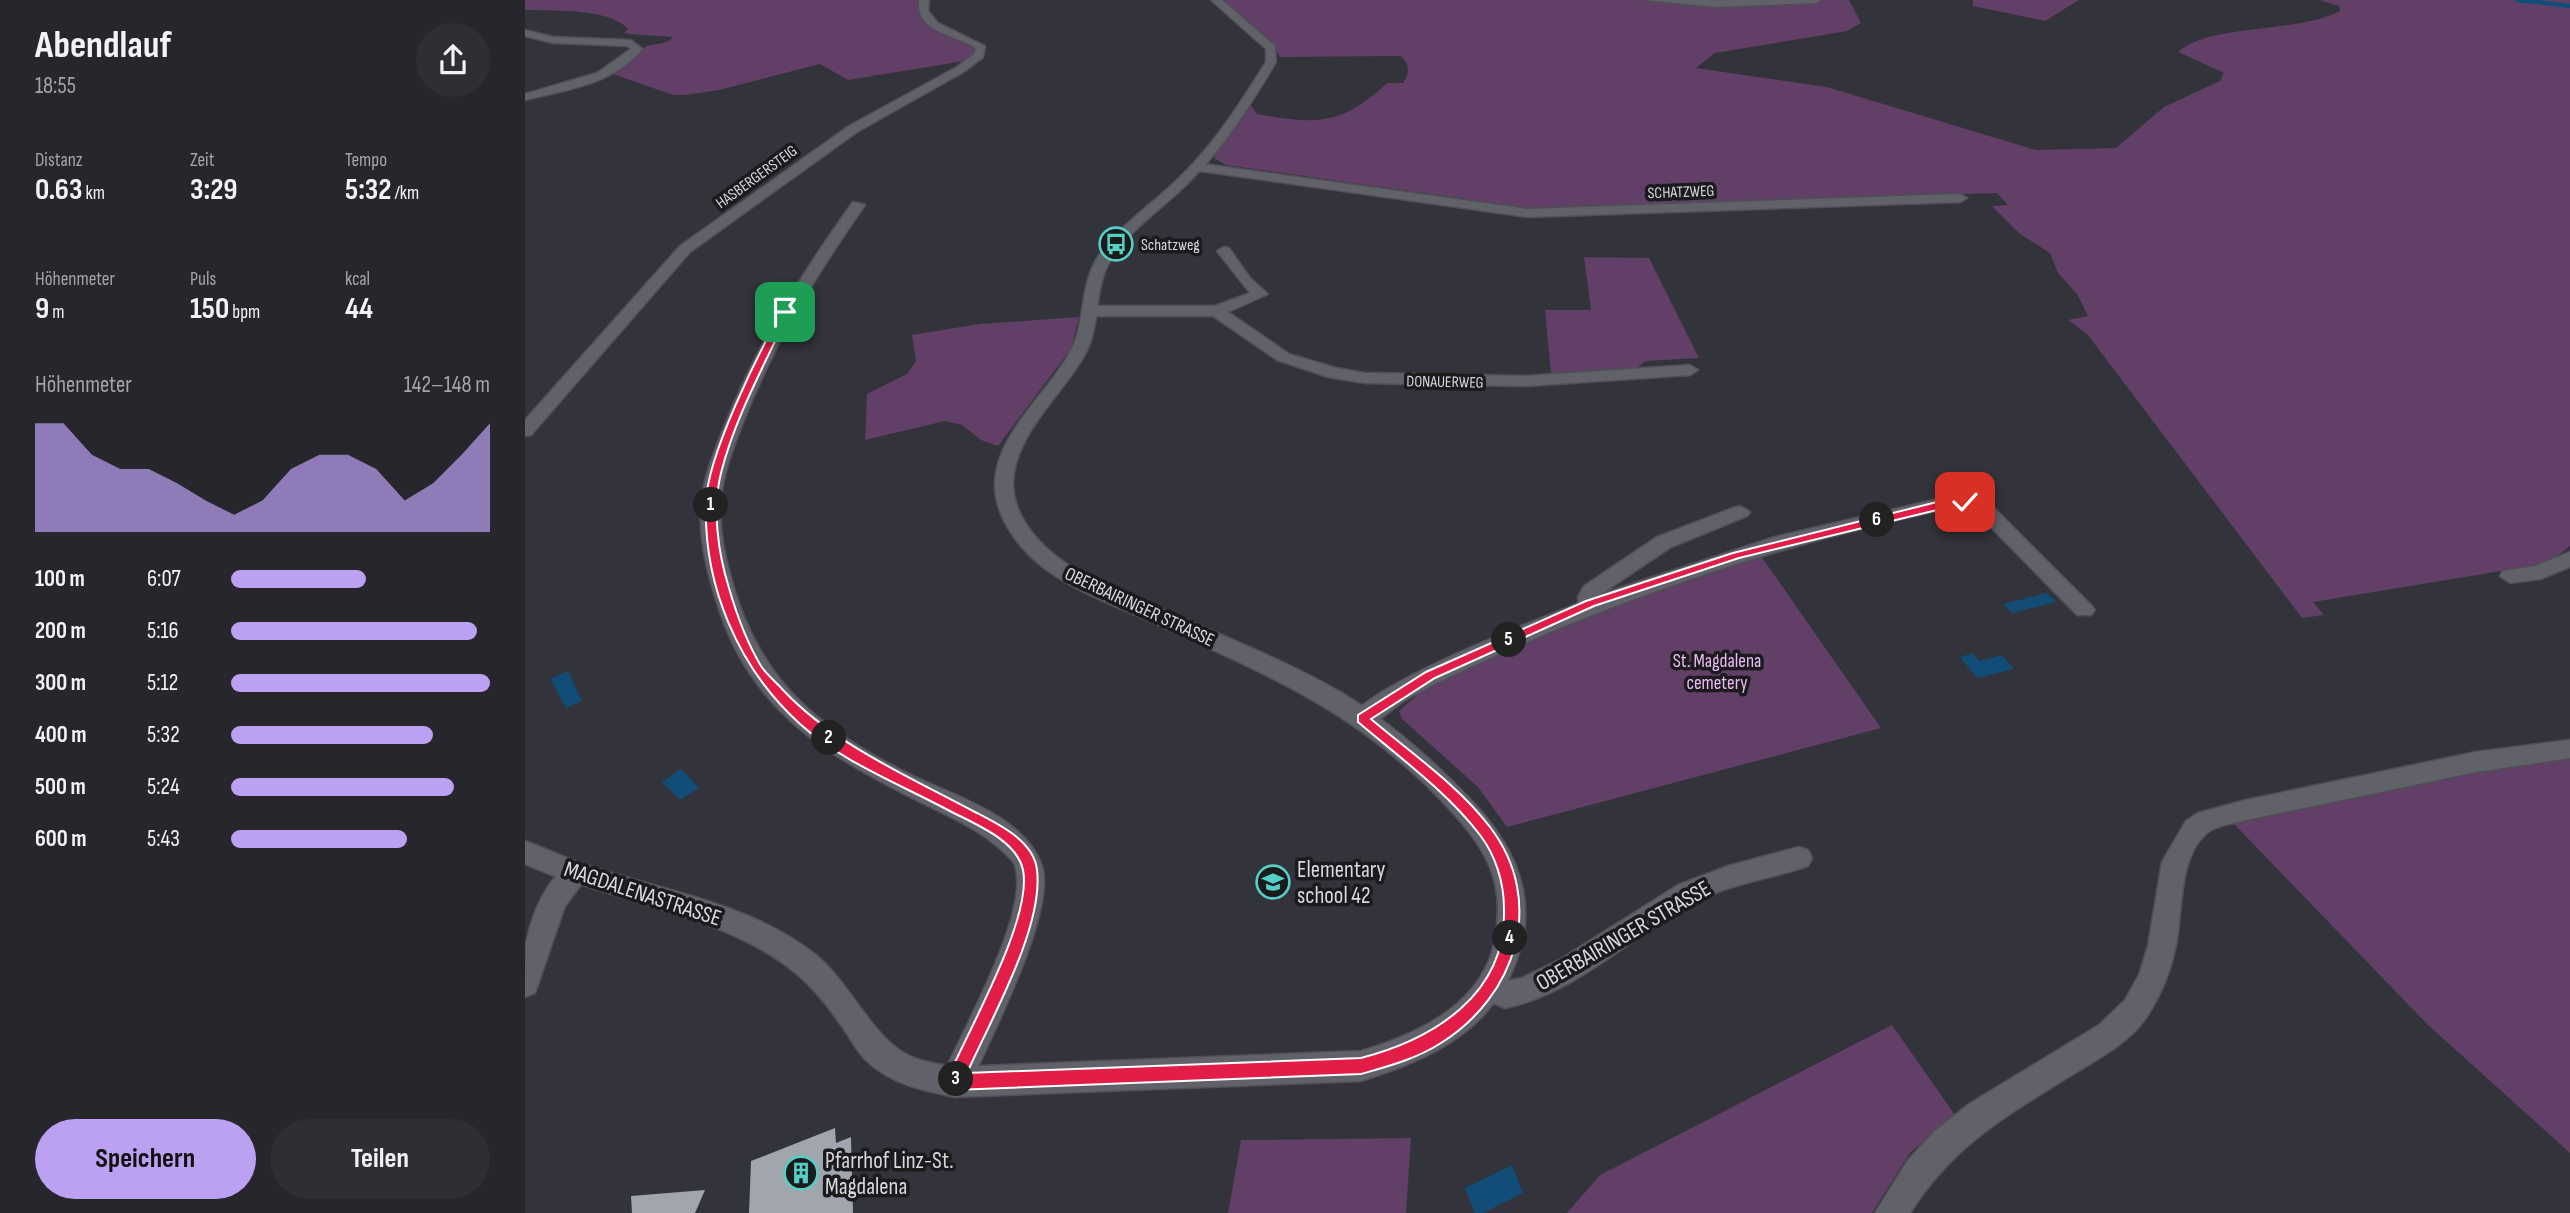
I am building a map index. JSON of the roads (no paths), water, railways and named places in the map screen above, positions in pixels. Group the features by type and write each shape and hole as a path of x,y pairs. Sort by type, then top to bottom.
{"street":[{"name":"HASBERGERSTEIG","path":"525,431 685,249 853,129 961,69 979,55 979,45 927,19 922,10 924,0"},
{"name":"OBERBAIRINGER STRASSE","path":"954,1082 1361,1066 1403,1055 1436,1037 1466,1015 1489,988 1505,959 1512,926 1511,883 1502,859 1486,832 1445,788 1362,719 1297,681 1051,564 1028,545 1007,504 1006,462 1024,428 1077,355 1090,324 1095,277 1107,254 1197,167 1265,72 1273,55 1266,42 1216,0"},
{"path":"1651,0 1716,4 1816,0"},
{"path":"525,33 553,40 631,44 637,49 625,61 603,73 525,97"},
{"name":"SCHATZWEG","path":"1197,167 1528,213 1960,198"},
{"path":"858,205 779,322 740,408 716,473 711,501 713,539 717,568 734,625 758,671 779,696 805,721 847,751 989,826 1015,844 1030,868 1028,903 1014,951 954,1082"},
{"path":"1092,311 1217,311 1260,293 1245,281 1224,251"},
{"name":"DONAUERWEG","path":"1217,311 1283,357 1334,373 1365,378 1525,381 1690,370"},
{"path":"1362,719 1430,675 1590,604 1737,555 1955,501 1971,502 1984,509 2084,610"},
{"path":"1590,604 1588,597 1591,591 1652,549 1739,512"},
{"path":"2509,576 2540,572 2570,559"},
{"path":"1891,1213 1919,1171 1946,1142 1980,1115 2109,1035 2135,1010 2153,979 2162,946 2175,862 2195,828 2207,820 2246,810 2476,762 2570,749"},
{"name":"MAGDALENASTRASSE","path":"525,852 576,874 690,905 741,925 786,950 828,982 877,1051 908,1071 954,1082"},
{"name":"OBERBAIRINGER STRASSE","path":"1489,988 1505,995 1534,987 1685,894 1718,880 1799,858"},
{"path":"525,984 554,900 576,874"}],"water":[{"path":"2047,593 2056,602 2012,613 2003,604"},
{"path":"1973,653 1979,661 2002,655 2014,669 1977,678 1960,657"},
{"path":"568,671 582,701 566,708 551,679"},
{"path":"681,769 699,788 680,800 662,782"},
{"path":"1512,1165 1523,1193 1483,1213 1475,1213 1465,1188"}],"waterway":[{"path":"2517,0 2570,6"}],"place":[{"name":"Schatzweg","path":"1116,244"},
{"name":"Elementary school 42","path":"1273,882"},
{"name":"Pfarrhof Linz-St. Magdalena","path":"801,1173"}],"park label":[{"name":"St. Magdalena cemetery","path":"1717,671"}]}
